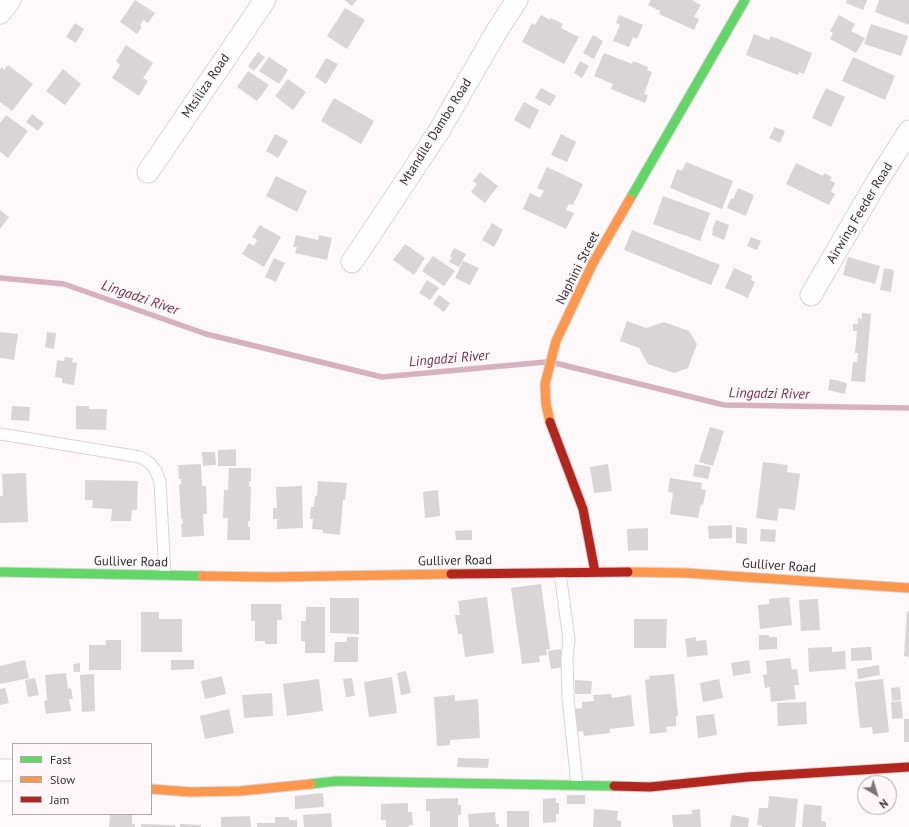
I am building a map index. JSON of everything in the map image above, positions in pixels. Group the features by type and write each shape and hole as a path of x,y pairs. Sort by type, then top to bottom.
{"street":[{"path":"0,13 10,0"},
{"name":"Mtsiliza Road","path":"148,172 265,0"},
{"name":"Mtandile Dambo Road","path":"352,262 439,131 498,29 517,0"},
{"name":"Naphini Street","path":"595,572 583,509 551,424 546,404 545,384 550,362 556,341 593,263 745,0"},
{"name":"Airwing Feeder Road","path":"811,295 878,180 909,131"},
{"name":"Gulliver Road","path":"0,572 272,577 595,572 686,573 909,588"},
{"path":"152,789 191,792 240,791 286,785 337,781 577,784 650,787 747,776 829,773 909,767"},
{"path":"0,770 12,770"}],"lane":[{"path":"0,434 140,457 150,463 156,471 160,482 165,575"},
{"path":"560,573 569,640 567,658 568,698 577,784"}],"building":[{"path":"135,0 155,13 148,23 143,20 140,26 142,27 137,34 120,22"},
{"path":"344,0 357,0 352,6"},
{"path":"651,0 693,0 701,5 694,17 699,19 694,30 659,14 660,11 648,5"},
{"path":"847,0 867,0 863,10 846,3"},
{"path":"879,0 909,0 909,25 875,12"},
{"path":"345,8 365,20 347,49 327,36"},
{"path":"541,15 550,20 551,18 563,24 561,28 579,37 564,64 522,42 532,23 535,25"},
{"path":"619,15 643,25 637,39 633,37 629,47 613,41 620,25 616,23"},
{"path":"839,15 855,24 851,31 865,38 856,53 830,39 833,33 830,31"},
{"path":"75,23 84,29 76,43 66,37"},
{"path":"871,24 908,36 901,56 864,44"},
{"path":"754,34 769,40 771,36 812,53 804,74 799,72 798,75 746,55"},
{"path":"593,35 603,41 594,59 583,53"},
{"path":"126,45 153,63 143,78 148,81 139,96 112,78 120,65 116,61"},
{"path":"258,52 265,57 254,71 248,66"},
{"path":"604,53 632,64 633,61 648,67 647,70 652,72 644,94 648,95 645,103 611,89 613,84 594,76"},
{"path":"269,57 288,70 279,84 259,71"},
{"path":"853,57 895,76 885,100 842,81"},
{"path":"326,58 338,64 326,84 315,77"},
{"path":"580,61 589,66 582,78 574,73"},
{"path":"8,65 33,84 12,111 0,102 0,70 2,67 4,70"},
{"path":"63,69 81,84 65,105 46,91"},
{"path":"248,71 269,85 257,101 237,87"},
{"path":"288,79 306,92 293,110 275,96"},
{"path":"541,88 556,96 550,106 535,98"},
{"path":"826,88 845,97 831,127 812,118"},
{"path":"334,98 374,121 361,144 321,121"},
{"path":"524,102 539,110 530,129 514,120"},
{"path":"32,114 44,123 38,131 26,122"},
{"path":"6,115 28,131 8,158 0,152 0,123"},
{"path":"775,127 785,131 780,143 769,138"},
{"path":"275,134 288,141 278,158 266,151"},
{"path":"561,134 576,142 567,162 551,155"},
{"path":"686,162 733,181 722,209 670,188 677,169 682,171"},
{"path":"796,163 823,176 824,173 832,177 830,180 835,183 831,192 835,194 829,205 786,184"},
{"path":"547,167 583,184 573,205 569,204 566,210 574,213 566,229 523,209 530,193 540,198 544,191 537,188"},
{"path":"480,172 498,186 485,203 471,192 477,184 473,181"},
{"path":"276,176 307,191 297,212 266,196"},
{"path":"738,188 754,195 746,216 727,208 731,198 733,199"},
{"path":"663,196 710,213 700,241 653,224"},
{"path":"0,210 9,217 0,229"},
{"path":"716,220 729,225 724,240 712,235 712,230"},
{"path":"492,223 503,230 494,247 482,240"},
{"path":"260,225 281,237 264,267 242,254 249,243 254,246 257,240 252,237"},
{"path":"632,230 720,265 711,285 624,250"},
{"path":"296,235 318,240 319,235 332,238 327,260 295,253 297,247 293,247"},
{"path":"751,237 761,241 757,250 747,246"},
{"path":"405,244 425,258 414,275 393,260"},
{"path":"454,248 466,254 459,267 449,262 452,258 450,256"},
{"path":"433,256 455,271 444,286 422,271"},
{"path":"848,257 880,266 875,284 843,275"},
{"path":"274,258 285,263 276,282 265,277"},
{"path":"463,261 479,268 470,285 455,278"},
{"path":"734,268 752,276 751,280 755,282 748,298 725,288"},
{"path":"884,268 894,270 891,292 880,290"},
{"path":"427,280 439,288 430,300 419,293"},
{"path":"439,295 450,303 444,312 433,304"},
{"path":"862,313 871,314 865,382 851,381 853,362 857,362 858,353 855,353 857,331 853,331 853,324 858,324 858,318 862,319"},
{"path":"627,321 646,328 664,322 689,331 697,344 688,368 674,373 648,364 639,348 620,341"},
{"path":"0,332 18,334 14,360 0,358"},
{"path":"47,332 56,333 54,349 45,347"},
{"path":"65,357 73,358 72,362 77,363 74,385 62,383 62,378 55,377 57,360 64,361"},
{"path":"830,379 847,383 845,394 828,390"},
{"path":"12,406 30,407 29,421 11,420"},
{"path":"76,406 89,406 89,409 107,409 106,430 76,429"},
{"path":"710,427 724,431 713,466 699,462"},
{"path":"236,449 236,466 218,466 218,450"},
{"path":"202,452 215,452 216,465 203,466"},
{"path":"763,462 788,465 787,472 800,474 795,510 779,508 777,521 756,518"},
{"path":"201,464 202,486 206,486 207,514 203,514 204,536 182,537 181,524 183,524 181,518 179,484 181,485 181,479 179,479 178,465"},
{"path":"608,464 612,491 594,493 590,467"},
{"path":"695,464 711,467 708,479 693,476"},
{"path":"229,468 251,468 251,481 249,481 249,487 251,487 250,521 248,521 248,527 250,527 250,540 227,540 228,518 223,518 224,490 228,490"},
{"path":"26,473 28,522 0,523 0,496 3,496 2,474"},
{"path":"670,478 702,483 701,489 706,490 703,505 701,504 698,518 670,514 673,493 668,492"},
{"path":"85,480 138,481 137,510 132,510 131,521 111,521 112,509 92,508 93,500 85,500"},
{"path":"318,481 347,483 345,500 343,500 340,535 323,533 323,530 312,529 313,519 310,519 311,507 314,507 315,496 317,496"},
{"path":"302,486 303,528 277,529 277,519 273,519 273,508 277,508 276,487"},
{"path":"438,490 440,516 425,518 423,492"},
{"path":"732,525 732,538 709,539 708,526"},
{"path":"736,527 747,528 747,544 736,543"},
{"path":"648,528 648,550 628,551 627,529"},
{"path":"761,529 776,530 775,542 760,541"},
{"path":"472,530 472,540 456,540 455,531"},
{"path":"541,584 550,649 546,650 547,655 539,656 540,662 522,664 511,588"},
{"path":"487,597 494,653 465,657 462,634 458,634 455,615 460,615 458,601"},
{"path":"789,597 792,625 760,629 758,605 769,604 769,599"},
{"path":"330,598 359,598 359,634 330,633"},
{"path":"818,599 820,630 801,631 799,600"},
{"path":"251,604 281,604 282,620 277,620 277,644 265,644 265,641 255,641 255,621 251,621"},
{"path":"306,607 325,607 325,653 305,653 305,641 301,641 301,621 306,621"},
{"path":"907,611 909,612 909,657 904,656"},
{"path":"141,612 159,612 159,619 182,619 182,652 141,652"},
{"path":"634,619 667,619 666,648 634,648"},
{"path":"759,635 777,637 777,649 759,650"},
{"path":"347,637 358,637 358,662 334,662 335,642 347,642"},
{"path":"696,637 696,641 706,640 708,655 687,657 685,639"},
{"path":"106,640 121,640 121,670 89,670 89,645 106,645"},
{"path":"832,647 832,652 845,651 846,669 809,672 808,648"},
{"path":"871,647 872,660 851,661 851,648"},
{"path":"561,649 564,667 551,669 548,651"},
{"path":"790,658 792,670 797,669 799,685 794,685 796,699 771,702 770,687 765,688 763,675 767,674 766,661"},
{"path":"25,660 29,678 0,684 0,666"},
{"path":"171,660 194,660 194,669 171,670"},
{"path":"749,660 751,673 733,676 731,663"},
{"path":"80,663 80,672 74,672 73,664"},
{"path":"879,665 880,675 858,679 857,669"},
{"path":"406,671 411,693 401,695 397,673"},
{"path":"66,673 68,689 71,688 73,699 69,699 71,711 46,714 44,701 47,700 45,675"},
{"path":"94,674 95,711 82,712 80,675"},
{"path":"674,674 678,716 676,716 676,726 666,727 667,732 650,734 645,680 650,679 649,676"},
{"path":"222,676 226,694 205,699 201,681"},
{"path":"392,677 397,713 369,717 364,682"},
{"path":"35,678 39,695 28,697 25,680"},
{"path":"352,678 355,696 346,697 343,679"},
{"path":"319,679 323,711 287,716 283,684"},
{"path":"719,679 723,698 703,702 700,683"},
{"path":"883,679 889,732 873,734 872,727 860,728 855,682"},
{"path":"575,680 592,681 591,694 575,694"},
{"path":"900,687 901,700 892,701 891,688"},
{"path":"5,688 9,703 0,705 0,689"},
{"path":"272,693 273,716 244,718 242,695"},
{"path":"611,694 612,698 631,695 634,726 610,729 610,733 584,736 583,731 575,732 573,709 582,708 582,702 594,701 593,695"},
{"path":"455,695 455,701 478,699 480,738 450,740 450,745 437,746 434,697"},
{"path":"901,701 903,718 892,719 891,702"},
{"path":"806,702 807,724 778,726 777,703"},
{"path":"229,709 234,733 205,739 200,716"},
{"path":"714,714 717,735 698,738 696,716"},
{"path":"904,719 909,719 909,742 904,742"},
{"path":"458,758 489,759 488,768 457,767"},
{"path":"323,793 324,807 295,809 295,796"},
{"path":"567,795 585,795 585,804 567,804"},
{"path":"769,796 798,799 795,827 762,827 762,825 757,825 759,808 768,808"},
{"path":"458,798 458,805 461,805 461,815 458,815 458,827 430,827 430,811 426,811 426,799"},
{"path":"556,798 556,803 559,803 559,814 556,814 556,822 543,823 543,799"},
{"path":"408,803 408,812 412,812 413,825 409,825 409,827 386,827 386,820 381,820 381,804"},
{"path":"804,804 822,806 821,821 826,822 826,827 802,827"},
{"path":"594,809 618,811 617,820 621,821 621,827 593,827"},
{"path":"700,809 701,827 673,827 672,815 692,814 692,810"},
{"path":"507,811 529,811 529,827 507,827"},
{"path":"495,812 496,824 499,824 499,827 469,827 468,814"},
{"path":"331,813 332,827 304,827 303,815"},
{"path":"110,815 132,815 132,824 135,824 135,827 109,827"},
{"path":"732,815 749,818 748,827 730,827"},
{"path":"250,816 251,827 221,827 221,817"},
{"path":"275,817 289,817 289,820 297,820 297,827 257,827 257,823 275,823"},
{"path":"141,824 175,825 175,827 141,827"},
{"path":"180,824 201,825 201,827 180,827"}],"waterway":[{"name":"Lingadzi River","path":"0,278 64,284 206,334 382,377 546,362"},
{"name":"Lingadzi River","path":"555,363 724,405 909,408"}],"traffic: fast":[{"path":"630,199 745,0"},
{"path":"0,572 202,576"},
{"path":"311,784 337,781 614,786"}],"traffic: slow":[{"path":"550,422 546,404 545,384 556,341 593,263 630,199"},
{"path":"628,572 686,573 909,588"},
{"path":"202,576 272,577 451,574"},
{"path":"152,789 191,792 240,791 311,784"}],"traffic: jam":[{"path":"550,422 583,509 595,572"},
{"path":"451,574 628,572"},
{"path":"614,786 650,787 747,777 909,767"}]}
